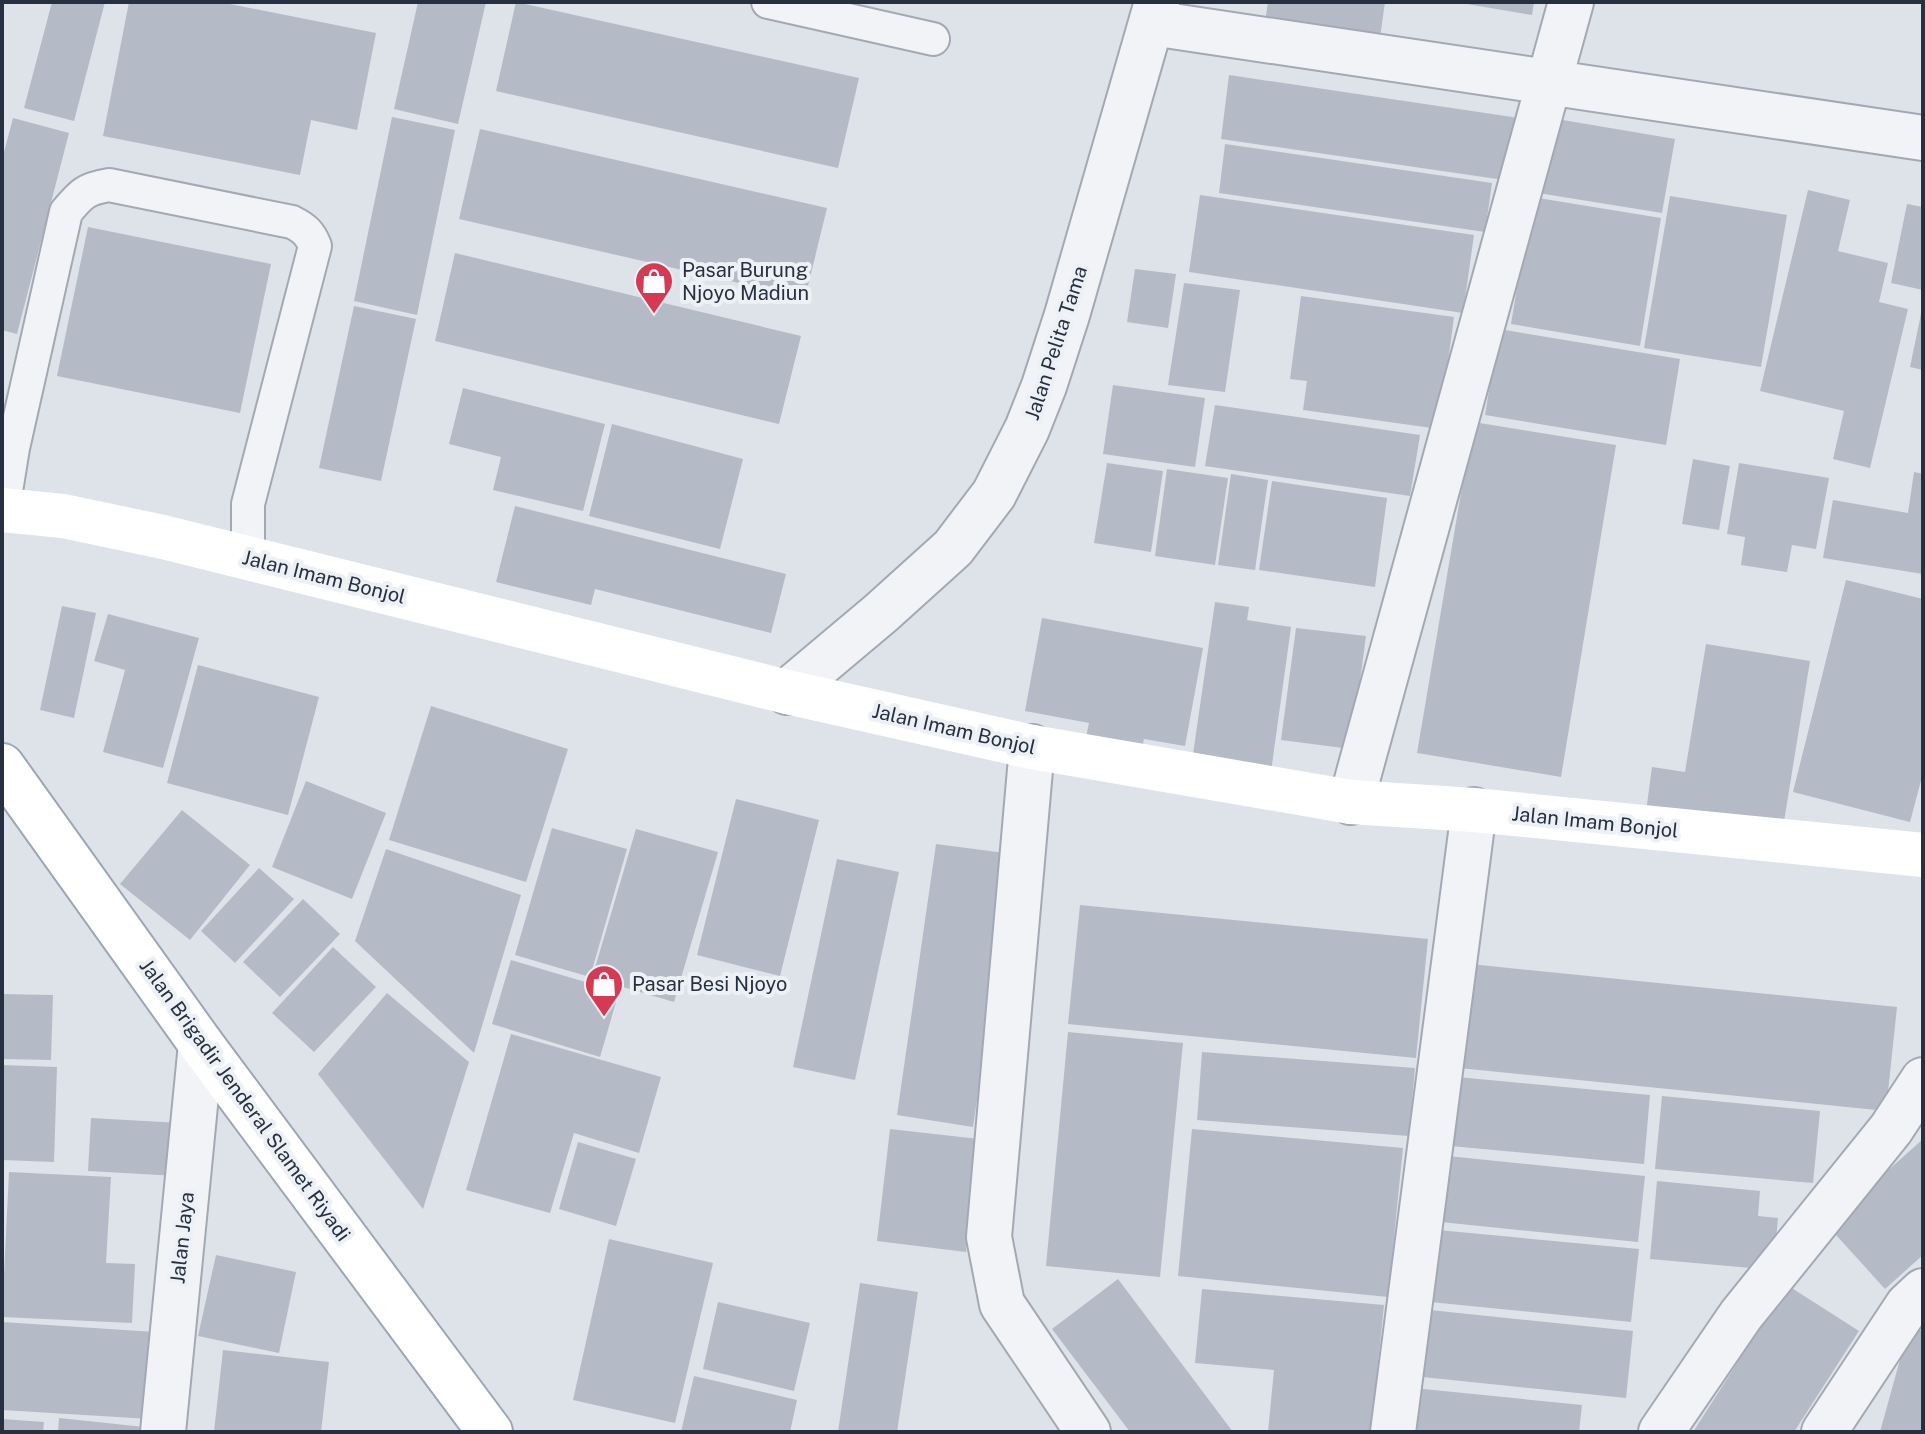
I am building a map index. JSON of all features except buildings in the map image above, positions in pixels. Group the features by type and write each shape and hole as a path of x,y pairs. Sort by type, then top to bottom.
{"main road":[{"name":"Jalan Imam Bonjol","path":"2,510 63,516 787,692 1032,747 1351,802 1474,810 1923,855"},
{"name":"Jalan Brigadir Jenderal Slamet Riyadi","path":"2,766 201,1044 490,1432"}],"street":[{"path":"1351,802 1571,2"},
{"path":"1154,12 1550,81 1923,138"},
{"name":"Jalan Pelita Tama","path":"787,692 953,548 994,494 1027,429 1049,371 1154,12"},
{"path":"1032,747 989,1237 1002,1304 1088,1432"},
{"path":"1393,1432 1474,810"},
{"name":"Jalan Jaya","path":"163,1432 201,1044"},
{"path":"1661,1432 1741,1315 1891,1129 1923,1080"},
{"path":"1824,1432 1908,1305 1923,1291"}],"lane":[{"path":"768,2 933,39"},
{"path":"2,510 66,212 81,194 109,185 292,222 312,236 315,246 248,504 248,559"}],"place":[{"name":"Pasar Burung Njoyo Madiun","path":"654,315"},
{"name":"Pasar Besi Njoyo","path":"604,1018"}]}
